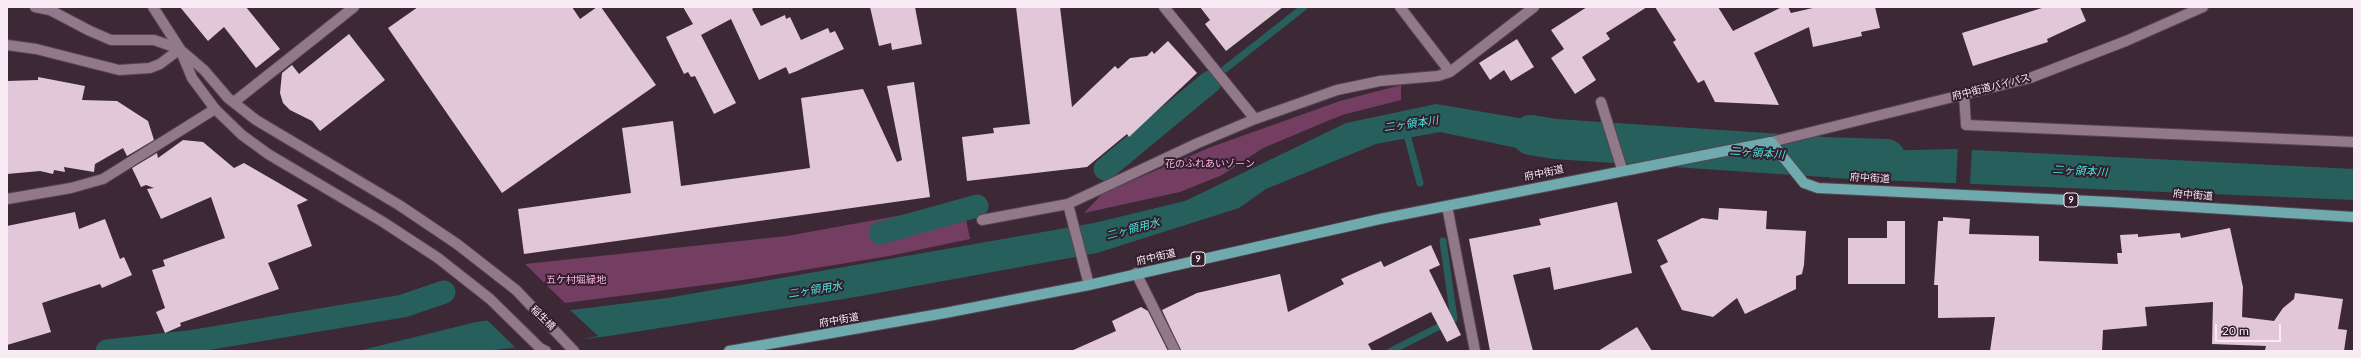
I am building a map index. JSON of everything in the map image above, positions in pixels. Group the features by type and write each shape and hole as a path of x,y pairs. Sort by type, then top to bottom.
{"main road":[{"name":"府中街道","path":"729,351 945,313 1089,285 1380,218 1447,206 1666,160 1771,142 1794,173 1804,183 1818,188 2111,202 2354,217"}],"street":[{"path":"35,7 50,10 111,40 154,40 180,49"},
{"path":"153,7 180,49 192,78 215,109 242,135 268,154 383,222 438,258 490,299 543,349"},
{"path":"234,102 354,7"},
{"path":"1164,7 1255,119"},
{"path":"1400,7 1450,72"},
{"path":"982,220 1068,204 1121,177 1255,119 1337,90 1380,81 1438,76 1450,72 1534,7"},
{"name":"府中街道バイパス","path":"1771,142 2030,78 2126,41 2203,7"},
{"path":"7,46 36,49 118,70 150,68 160,64 180,49"},
{"name":"稲生橋","path":"180,49 234,102 280,136 399,205 457,244 516,290 572,348"},
{"path":"1964,94 1966,125 2354,142"},
{"path":"1601,102 1622,169"},
{"path":"7,199 71,188 102,179 215,109"},
{"path":"1068,204 1089,285"},
{"path":"1447,206 1476,351"},
{"path":"1136,274 1175,351"}],"green space":[{"name":"花のふれあいゾーン","path":"1401,85 1401,100 1342,115 1263,148 1222,175 1180,192 1084,213 1103,193 1211,147 1340,101"},
{"name":"五ケ村堀緑地","path":"963,204 970,239 889,256 743,280 565,303 525,264 787,236"}],"water":[{"name":"二ヶ領用水","path":"1436,104 1584,129 1586,149 1536,152 1440,132 1376,144 1266,189 1239,208 1097,253 850,298 609,336 486,351 358,351 476,322 667,298 1094,223 1185,201 1346,123"},
{"path":"1954,149 2354,169 2354,200 1830,178 1832,152"}],"pier":[{"path":"1958,147 1972,148 1970,185 1956,184"},
{"path":"569,309 598,336 562,343 517,349 486,319"}],"building":[{"path":"180,7 246,7 280,49 256,68 224,27 208,41"},
{"path":"418,7 572,7 580,19 597,7 601,7 656,85 502,193 388,28"},
{"path":"683,7 755,7 752,9 761,26 785,15 786,19 790,17 801,40 828,28 830,33 835,31 844,49 789,74 786,67 759,80 731,19 701,35 736,103 714,114 695,76 691,77 688,72 684,74 666,37 693,24"},
{"path":"870,7 915,7 922,44 892,50 891,43 879,46"},
{"path":"1016,7 1060,7 1072,107 1115,66 1118,69 1130,58 1147,56 1152,51 1154,54 1168,41 1197,73 1129,137 1127,134 1087,167 967,181 962,137 994,133 993,128 1030,124"},
{"path":"1200,7 1283,7 1226,51 1205,24 1210,20"},
{"path":"1587,7 1647,7 1606,33 1610,39 1582,57 1596,80 1575,94 1551,58 1564,49 1551,30"},
{"path":"1655,7 1718,7 1733,31 1782,7 1788,7 1791,13 1817,7 1875,7 1880,28 1861,32 1862,36 1813,47 1809,27 1754,53 1779,105 1715,102 1704,80 1698,83 1673,42 1676,40"},
{"path":"2045,7 2080,7 2086,21 2047,39 2048,42 1973,66 1962,33"},
{"path":"349,34 385,80 320,131 312,121 290,110 283,103 280,93 282,73 292,65 299,74"},
{"path":"1517,39 1534,67 1511,81 1504,70 1490,80 1479,63"},
{"path":"38,77 85,86 82,100 117,101 148,121 154,140 127,156 123,148 95,164 94,172 64,167 65,172 54,170 53,174 40,171 7,174 7,81 38,80"},
{"path":"914,82 930,197 524,254 518,209 631,193 622,128 673,121 681,186 810,168 801,98 863,89 897,162 902,160 887,86"},
{"path":"183,140 203,142 234,168 244,163 308,200 297,205 312,246 268,263 279,289 180,323 181,326 165,333 156,312 165,308 152,270 165,266 163,260 225,238 211,197 161,219 147,189 154,188 146,185 141,187 132,168 157,153 158,158"},
{"path":"1617,202 1632,273 1554,290 1550,267 1513,275 1533,351 1490,351 1469,239 1541,225 1539,219"},
{"path":"1719,208 1767,211 1766,229 1806,231 1804,265 1802,274 1796,276 1796,289 1745,314 1737,298 1713,317 1682,310 1660,266 1668,262 1657,240 1702,218 1718,220"},
{"path":"75,212 79,229 105,219 120,259 124,257 132,275 102,288 100,284 42,303 51,332 7,345 7,226"},
{"path":"1943,217 1970,219 1969,234 2039,236 2039,261 2118,264 2117,253 2122,253 2120,235 2138,234 2138,237 2180,233 2181,238 2230,228 2243,287 2242,317 2274,321 2283,308 2294,299 2295,293 2343,299 2338,329 2347,330 2344,351 2274,351 2265,350 2266,346 2212,344 2213,302 2145,307 2147,326 2103,330 2102,351 1990,351 1995,317 1938,318 1938,285 1934,285 1938,221 1943,221"},
{"path":"1887,221 1905,221 1905,284 1848,284 1848,238 1887,238"},
{"path":"1431,245 1440,265 1429,270 1461,335 1447,342 1431,312 1368,344 1372,351 1181,351 1162,310 1197,293 1280,274 1288,312 1344,284 1341,279 1381,261 1384,267"},
{"path":"1141,307 1148,311 1168,351 1071,351 1116,331 1112,321"},
{"path":"1637,327 1652,351 1598,351"}],"waterway":[{"path":"1225,69 1304,7"},
{"path":"1105,169 1210,82"},
{"path":"1406,131 1420,183"},
{"name":"二ヶ領本川","path":"1531,135 1555,139 1825,157 1886,159"},
{"path":"880,233 977,206"},
{"path":"1391,351 1454,319 1443,241"},
{"path":"107,351 188,342 403,306 444,292"}]}
